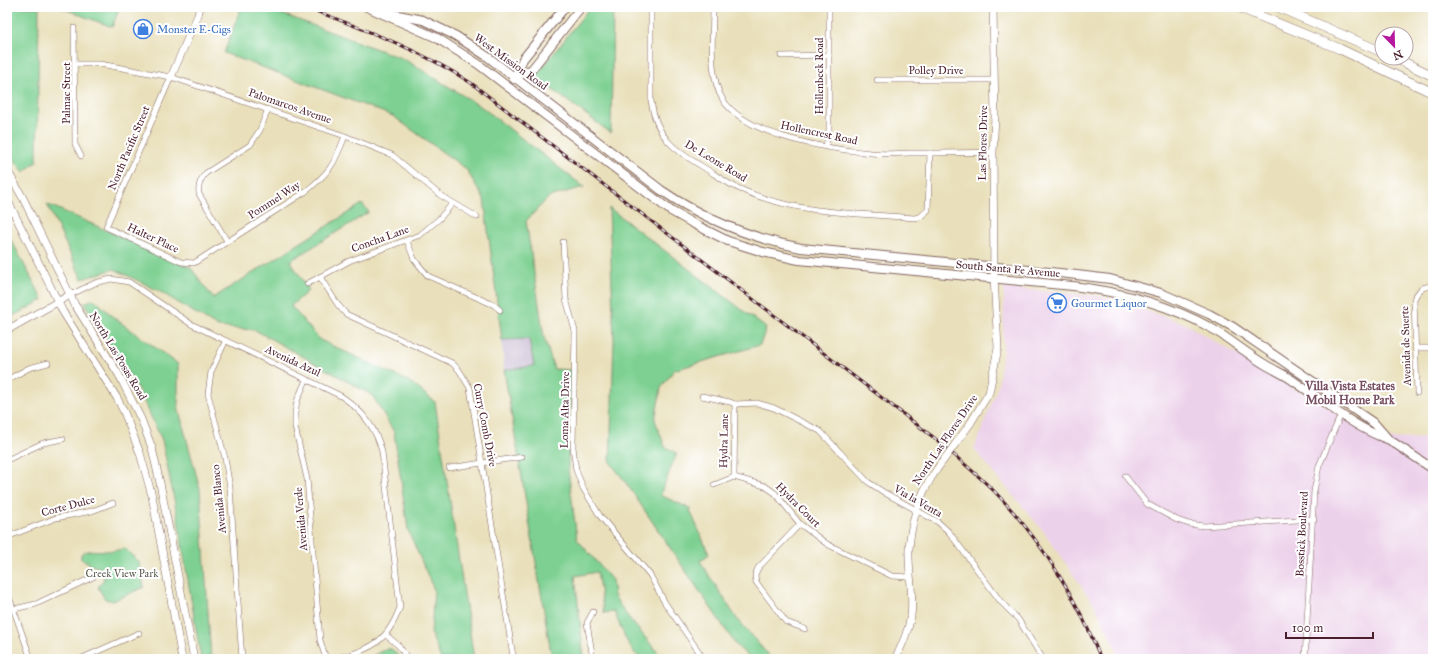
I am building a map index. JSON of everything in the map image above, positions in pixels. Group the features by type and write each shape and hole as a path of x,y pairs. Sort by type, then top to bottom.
{"highway":[{"path":"1238,7 1340,49 1433,93"},
{"path":"1278,7 1374,49"},
{"path":"1412,66 1433,76"}],"main road":[{"path":"171,77 198,15 200,7"},
{"name":"West Mission Road","path":"367,7 437,38 478,64 611,166"},
{"path":"508,86 515,78 523,59 565,7"},
{"path":"515,78 532,69 581,7"},
{"name":"Las Flores Drive","path":"992,7 994,80 994,278"},
{"name":"West Mission Road","path":"378,11 411,16 434,25 466,43 515,78 619,158"},
{"name":"South Santa Fe Avenue","path":"619,158 682,204 728,228 757,238 826,252 994,266 1110,279 1154,291 1186,303 1233,327 1375,424 1388,439"},
{"name":"South Santa Fe Avenue","path":"611,166 671,211 694,224 728,240 764,252 825,263 994,278 1096,289 1137,298 1184,315 1236,343 1266,365 1284,374 1368,432 1388,439 1433,469"},
{"name":"North Las Posas Road","path":"7,170 23,198 70,296 127,390 141,419 150,443 163,495 194,659"},
{"name":"North Las Posas Road","path":"7,199 58,302 85,350 117,398 140,452 152,496 182,659"},
{"name":"North Las Flores Drive","path":"895,659 907,632 911,616 909,549 916,511 922,492 936,469 983,406 989,392 998,348 994,278"},
{"name":"Avenida Azul","path":"7,330 70,296"}],"street":[{"name":"De Leone Road","path":"651,7 651,101 653,114 661,133 669,143 685,156 739,189 779,204 802,209 914,218 920,217 928,210 930,153"},
{"name":"Hollencrest Road","path":"713,7 714,70 716,81 723,99 739,117 777,135 872,154 993,152"},
{"name":"Hollenbeck Road","path":"826,146 829,130 829,7"},
{"name":"Palmac Street","path":"74,28 76,64 76,144 81,156"},
{"path":"781,56 829,55"},
{"name":"Palomarcos Avenue","path":"76,64 100,64 171,77 345,136 392,155 440,195 477,217"},
{"name":"North Pacific Street","path":"106,227 171,77"},
{"name":"Polley Drive","path":"877,80 994,80"},
{"path":"227,241 199,194 198,186 202,176 250,144 260,130 268,109"},
{"name":"Pommel Way","path":"194,263 305,192 322,178 334,163 345,136"},
{"name":"Concha Lane","path":"307,284 349,261 407,241 432,227 453,203"},
{"name":"Halter Place","path":"106,227 181,262 194,263"},
{"path":"407,241 414,259 428,276 494,305 500,310"},
{"name":"Loma Alta Drive","path":"564,242 566,299 575,331 573,447 576,470 583,488 600,516 650,575 665,603 704,659"},
{"name":"Curry Comb Drive","path":"320,277 338,305 346,314 444,359 459,370 470,388 513,656"},
{"name":"Avenida Azul","path":"70,296 96,283 111,279 129,282 191,324 225,342 341,396 354,404 368,420 379,440 400,607 394,623 386,635"},
{"name":"Avenida de Suerte","path":"1417,393 1414,299 1418,290 1426,286 1433,286"},
{"name":"Avenida Blanco","path":"225,342 211,372 208,394 225,458 230,488 242,659"},
{"path":"1416,348 1433,348"},
{"path":"7,380 29,368 48,363"},
{"name":"Avenida Verde","path":"306,380 297,401 295,427 307,479 320,640 326,659"},
{"name":"Via la Venta","path":"702,396 735,404 757,403 774,408 820,431 868,482 916,511 938,522 961,545 1001,602 1024,628 1043,659"},
{"name":"Hydra Lane","path":"734,477 735,404"},
{"name":"Bosstick Boulevard","path":"1305,659 1314,519 1314,491 1319,466 1341,414"},
{"path":"7,460 43,443 63,439"},
{"path":"449,468 522,457"},
{"path":"1125,476 1147,504 1177,520 1189,524 1204,526 1314,519"},
{"path":"714,485 734,477"},
{"name":"Hydra Court","path":"734,477 765,486 775,493 800,524 827,544 892,576 910,577"},
{"name":"Corte Dulce","path":"7,537 56,518 92,511 113,503"},
{"path":"800,524 758,568 755,575 756,582 786,622 804,630"},
{"path":"14,609 36,604 93,577"},
{"path":"7,591 31,659"},
{"path":"593,612 587,623 593,659"},
{"path":"80,659 139,633"},
{"path":"333,659 360,652 376,644 386,635 399,646 408,659"}],"shaded area":[{"path":"1004,288 1100,296 1184,323 1297,390 1388,439 1433,438 1433,659 1121,659 1095,606 1044,532 974,449 998,386 1003,351"},
{"path":"529,339 534,367 504,370 502,340"}],"green space":[{"path":"7,7 39,7 37,161 24,172 7,151"},
{"path":"59,7 120,7 112,27"},
{"path":"241,7 263,7 404,59 483,108 584,187 549,197 526,221 544,337 554,369 571,370 568,469 577,539 612,580 614,596 625,613 663,659 652,660 641,658 637,655 625,638 614,611 604,613 597,572 575,576 584,659 552,659 504,370 534,366 529,339 502,340 484,199 466,169 393,116 224,53"},
{"path":"590,7 613,7 611,133 535,77"},
{"path":"47,204 191,268 213,298 362,204 369,212 290,261 309,290 291,306 320,340 410,382 435,402 474,659 441,659 431,634 434,590 408,530 394,432 372,395 255,330 218,327 159,291 114,269 82,279"},
{"path":"609,208 766,328 760,345 674,370 661,388 655,420 665,447 677,453 660,495 689,508 709,554 700,561 739,622 772,659 751,659 736,645 624,480 610,462 614,340"},
{"path":"7,232 43,300 7,319"},
{"path":"94,299 113,317 178,364 178,407 200,489 211,659 201,659 177,514 162,440 139,391 84,303"},
{"name":"Creek View Park","path":"125,548 139,562 144,587 113,601 105,599 98,587 104,579 101,568 90,565 88,562 81,559 81,554 89,551 113,551"},
{"path":"386,649 392,649 401,659 366,659"}],"railway":[{"path":"305,7 390,40 431,60 471,83 937,440 994,491 1027,528 1069,591 1101,659"}],"place":[{"name":"Monster E-Cigs","path":"143,29"},
{"name":"Gourmet Liquor","path":"1057,303"}],"district":[{"name":"Villa Vista Estates Mobil Home Park","path":"1350,393"}]}
